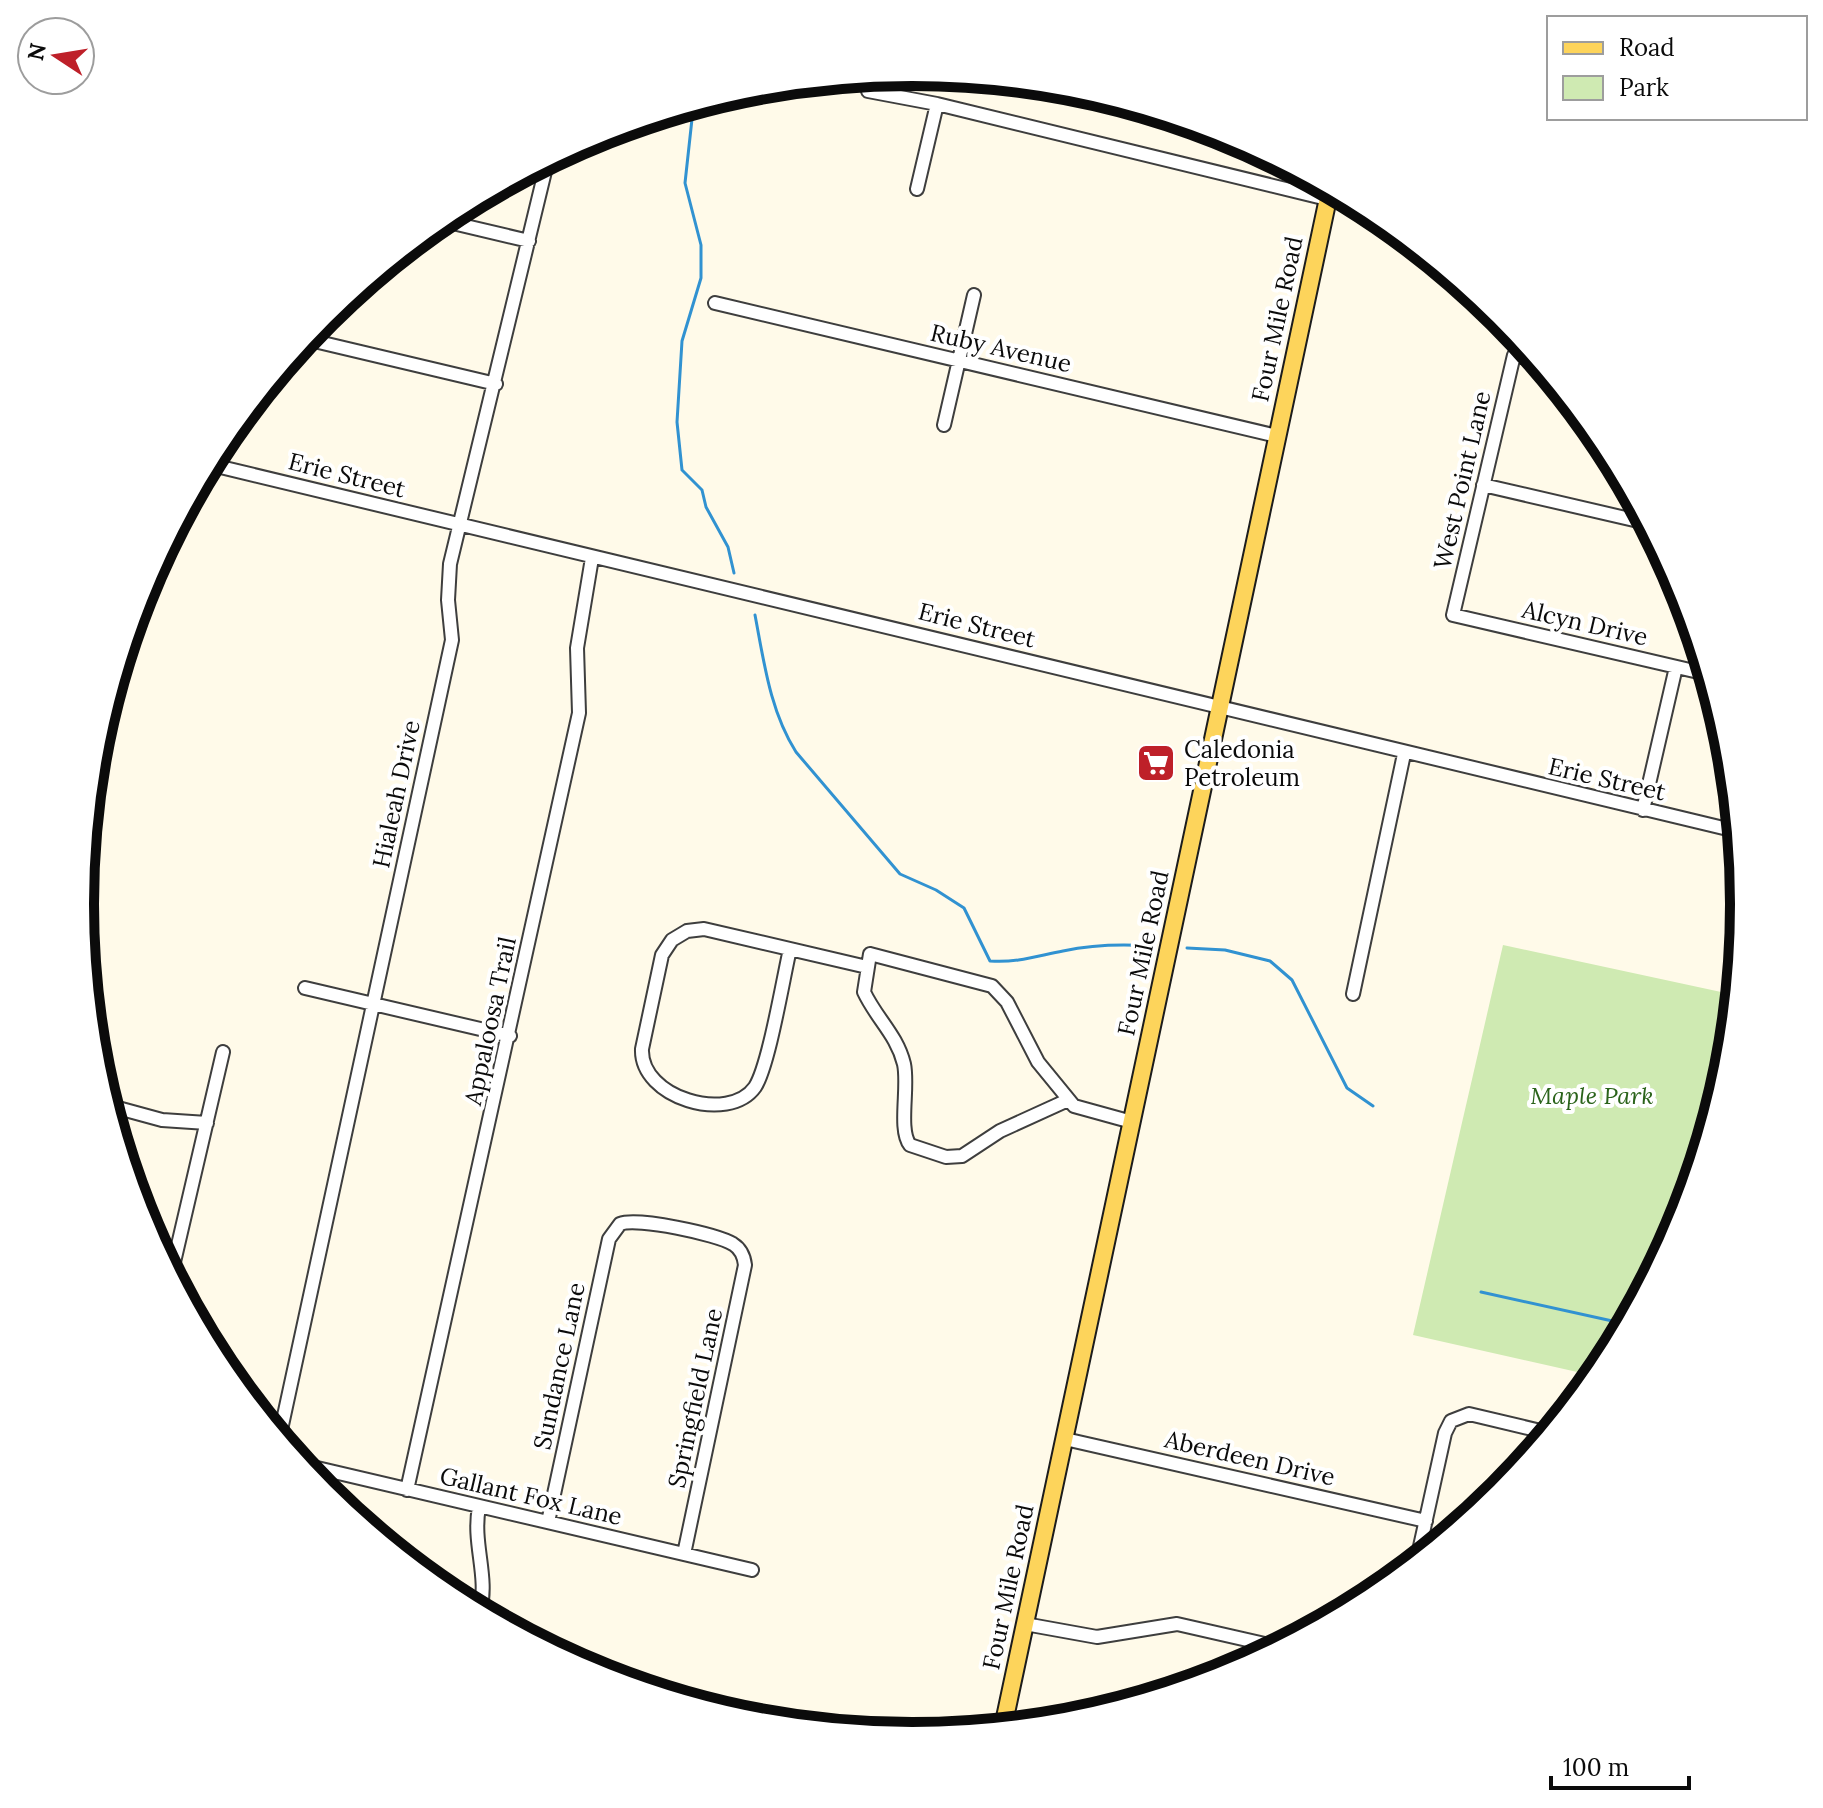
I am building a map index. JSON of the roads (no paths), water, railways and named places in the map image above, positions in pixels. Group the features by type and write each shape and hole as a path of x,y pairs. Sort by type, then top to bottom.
{"main road":[{"name":"Four Mile Road","path":"1005,1716 1327,200"}],"street":[{"path":"868,91 1308,189"},
{"path":"917,189 937,104"},
{"name":"Hialeah Drive","path":"282,1426 452,640 448,584 545,173"},
{"path":"457,224 529,241"},
{"path":"944,425 974,295"},
{"name":"Ruby Avenue","path":"715,303 1277,436"},
{"path":"322,338 496,384"},
{"name":"West Point Lane","path":"1453,615 1514,355 1518,356"},
{"name":"Erie Street","path":"220,467 1404,754 1726,829"},
{"path":"1483,485 1633,520"},
{"name":"Appaloosa Trail","path":"407,1490 510,1036 579,713 577,648 592,558"},
{"name":"Alcyn Drive","path":"1453,615 1696,671"},
{"path":"1643,810 1676,667"},
{"path":"1353,994 1404,754"},
{"path":"790,949 761,1074 748,1095 735,1102 716,1104 671,1094 651,1081 642,1061 642,1049 662,955 672,940 687,931 704,929 790,949 869,961 992,986 1007,1002 1038,1062 1068,1100 1083,1110 1132,1122"},
{"path":"869,961 864,992 890,1029 903,1061 907,1096 906,1140 916,1149 962,1156 1000,1131 1068,1100"},
{"path":"305,988 510,1036"},
{"path":"175,1259 223,1052"},
{"path":"119,1108 162,1120 207,1123"},
{"name":"Sundance Lane","path":"548,1522 609,1239 617,1218 747,1248"},
{"name":"Springfield Lane","path":"684,1554 745,1271 747,1248"},
{"path":"1421,1543 1446,1427 1461,1415 1537,1431"},
{"name":"Aberdeen Drive","path":"1065,1439 1426,1521"},
{"name":"Gallant Fox Lane","path":"321,1469 752,1570"},
{"path":"479,1507 475,1539 484,1577 481,1599"},
{"path":"1025,1624 1097,1637 1177,1624 1262,1643"}],"waterway":[{"path":"693,116 685,183 701,245 701,278 682,341 677,422 682,470 702,490 706,507 728,547 734,573"},
{"path":"755,615 774,703 796,752 900,874 936,890 964,908 990,961 1018,960 1096,946 1150,946"},
{"path":"1187,948 1225,950 1270,961 1292,980 1347,1088 1373,1106"},
{"path":"1481,1292 1615,1322"}],"place":[{"name":"Caledonia Petroleum","path":"1156,763"}],"park label":[{"name":"Maple Park","path":"1592,1095"}]}
